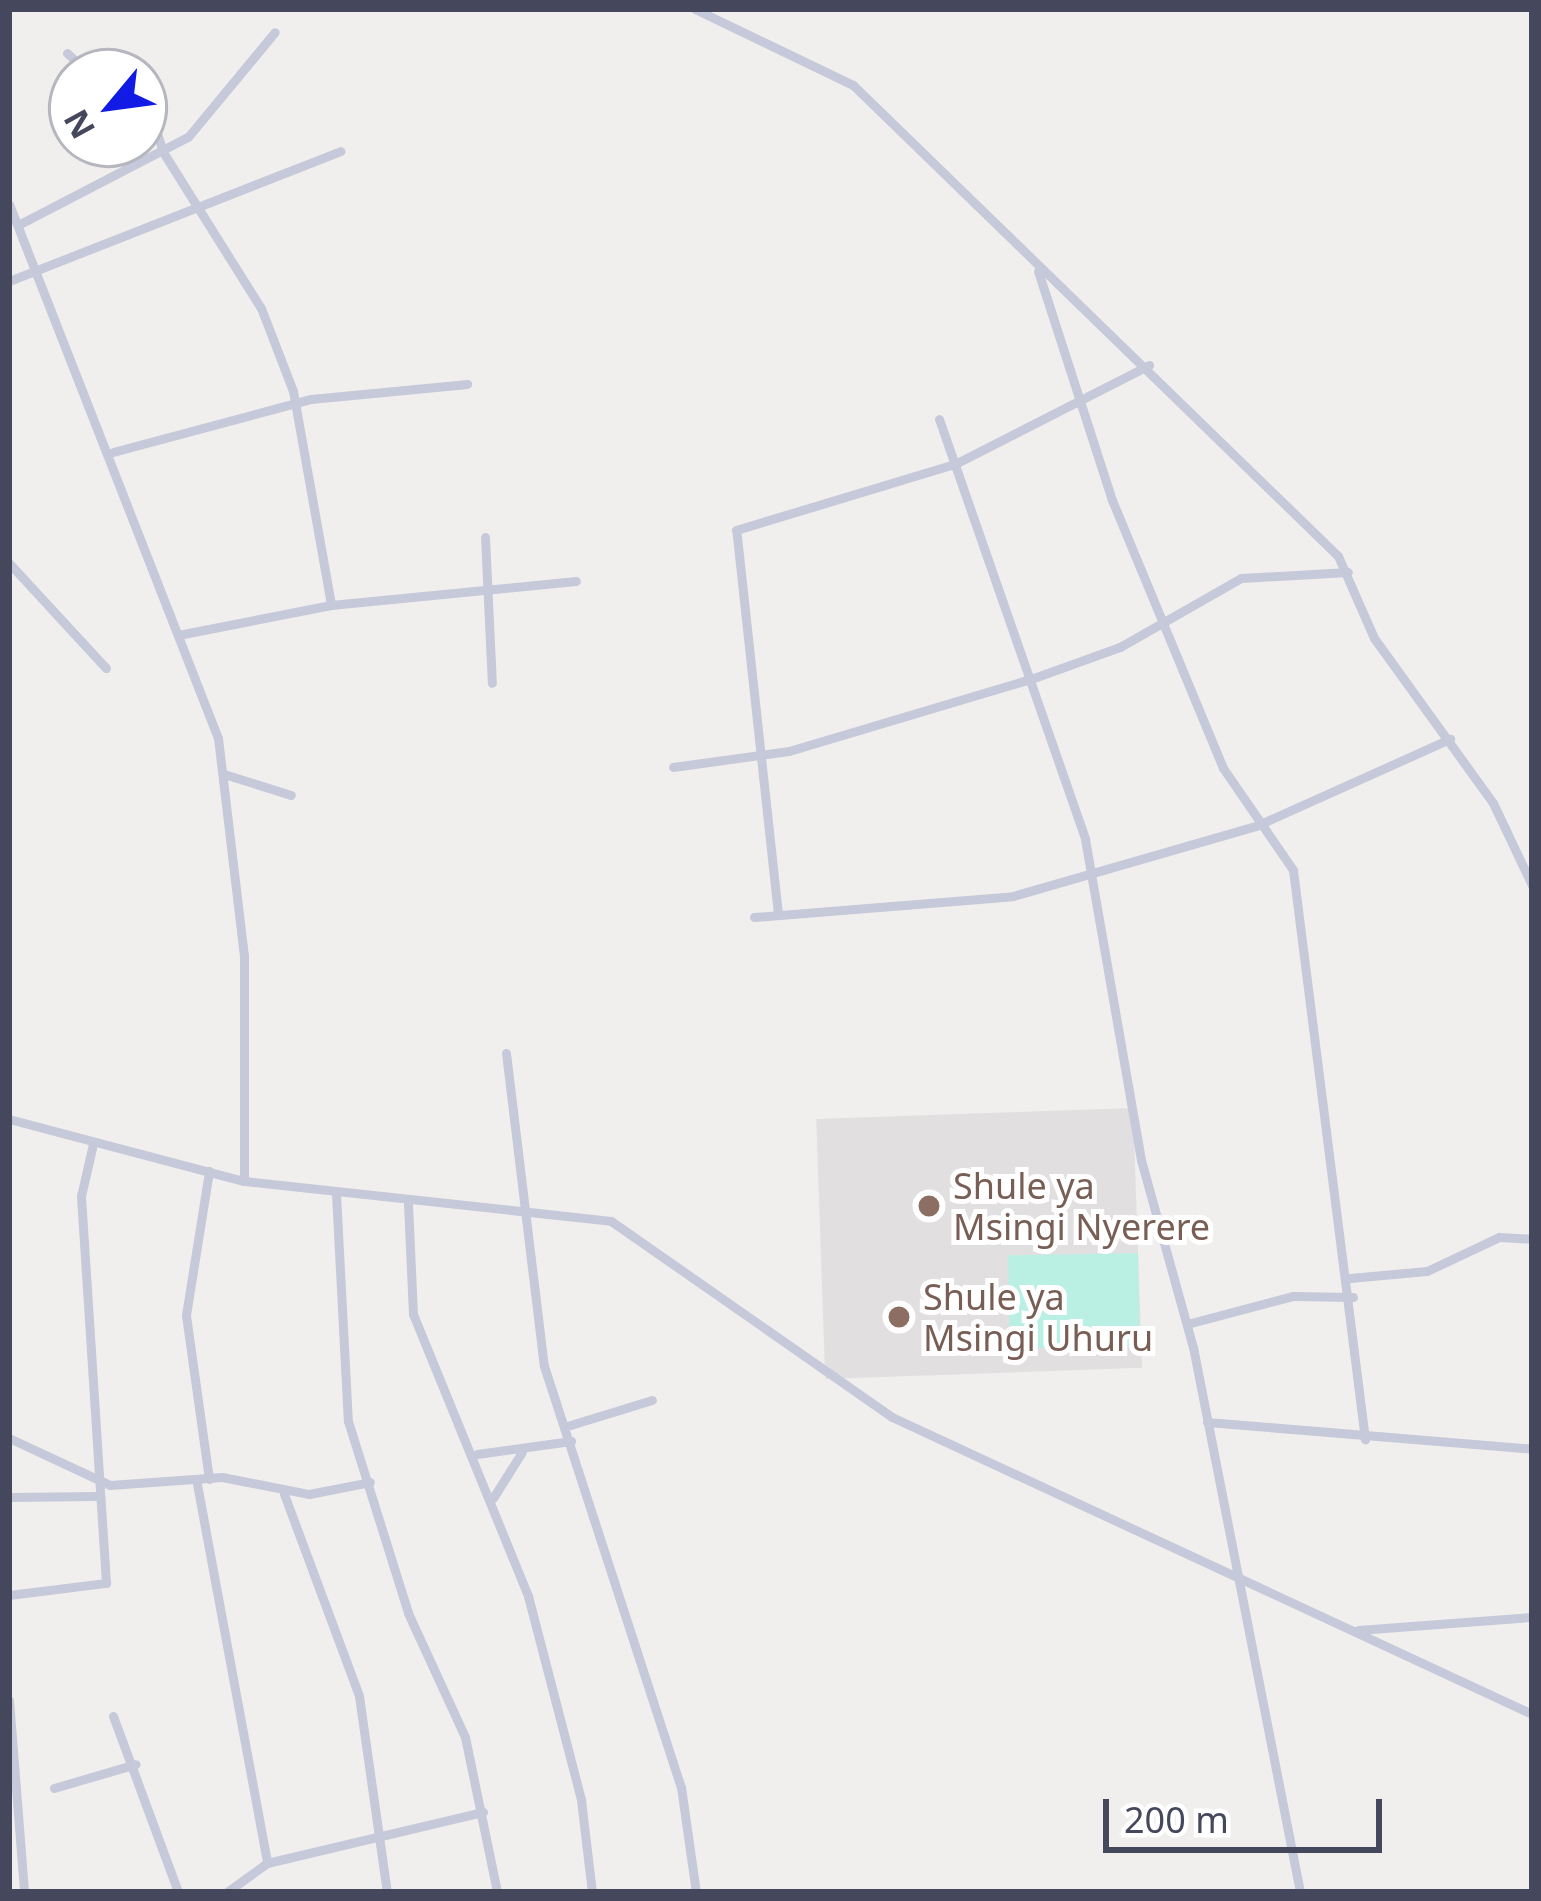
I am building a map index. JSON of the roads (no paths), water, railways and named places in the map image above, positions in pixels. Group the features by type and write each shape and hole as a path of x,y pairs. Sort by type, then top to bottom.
{"street":[{"path":"695,9 853,85 1037,265 1148,365 1348,572 1374,638 1450,739 1532,885"},
{"path":"168,149 188,137 275,32"},
{"path":"9,281 340,151"},
{"path":"168,159 261,308 292,406 331,605"},
{"path":"18,225 131,168"},
{"path":"9,204 113,452 224,774 244,955 244,1181"},
{"path":"1037,265 1082,405 1164,623 1256,826 1293,870 1353,1298 1365,1439"},
{"path":"778,914 736,530 955,464 1082,405 1148,365"},
{"path":"113,452 292,406 467,384"},
{"path":"939,419 1031,679 1093,874 1141,1160 1187,1324 1300,1892"},
{"path":"485,537 495,590 492,683"},
{"path":"9,562 106,668"},
{"path":"673,767 763,754 1031,679 1164,623 1241,578 1348,572"},
{"path":"178,635 331,605 576,581"},
{"path":"754,917 1013,896 1256,826 1450,739"},
{"path":"224,774 291,795"},
{"path":"506,1053 529,1208 544,1366 681,1787 696,1892"},
{"path":"9,1119 244,1181 409,1204 529,1208 611,1221 892,1417 1239,1574 1532,1714"},
{"path":"9,1595 106,1583 94,1479 81,1196 93,1144"},
{"path":"209,1171 186,1315 209,1478"},
{"path":"335,1195 348,1421 483,1812 496,1892"},
{"path":"409,1204 413,1314 477,1454 557,1698 592,1892"},
{"path":"1350,1278 1427,1271 1499,1237 1532,1239"},
{"path":"1187,1324 1293,1296 1353,1298"},
{"path":"564,1427 652,1400"},
{"path":"1207,1422 1365,1439 1532,1449"},
{"path":"9,1438 94,1479 197,1484 209,1478 284,1494 370,1482"},
{"path":"477,1454 522,1452 571,1441"},
{"path":"492,1499 522,1452"},
{"path":"197,1484 267,1863"},
{"path":"284,1494 359,1696 387,1892"},
{"path":"9,1497 96,1496"},
{"path":"1352,1630 1532,1617"},
{"path":"9,1700 24,1892"},
{"path":"113,1716 136,1764 178,1892"},
{"path":"54,1788 136,1764"},
{"path":"227,1892 267,1863 483,1812"},
{"path":"250,1879 253,1892"}],"place":[{"name":"Shule ya Msingi Nyerere","path":"929,1206"},
{"name":"Shule ya Msingi Uhuru","path":"899,1317"}]}
